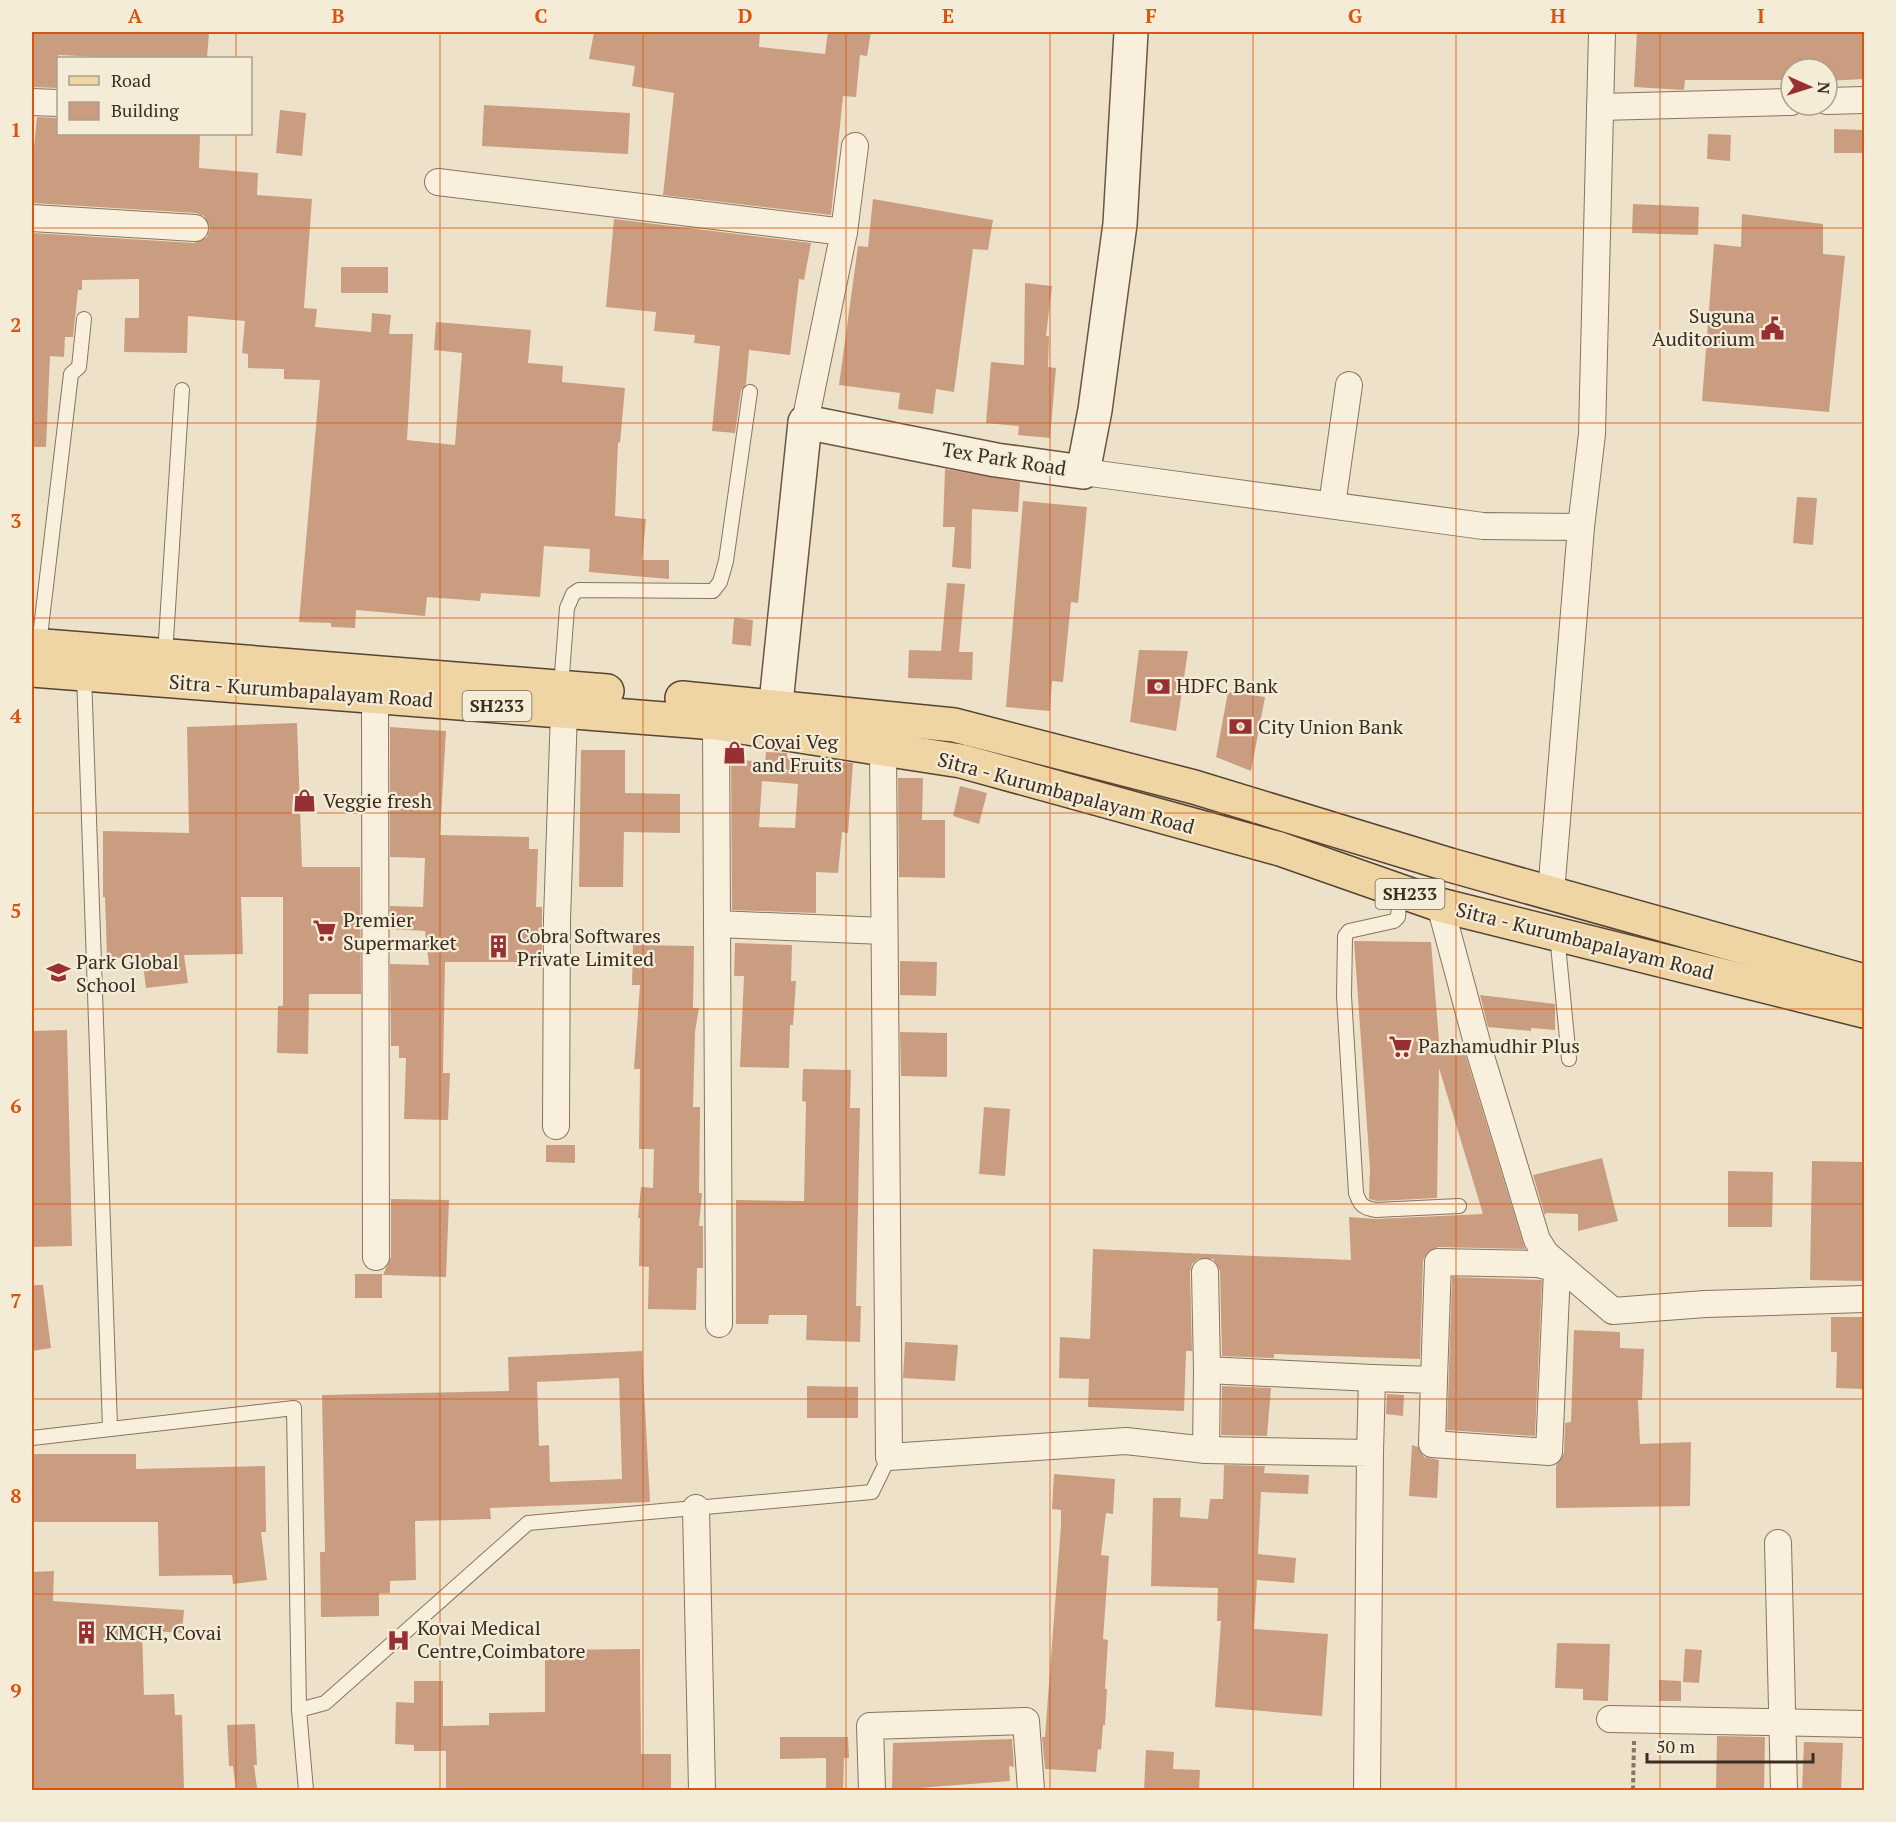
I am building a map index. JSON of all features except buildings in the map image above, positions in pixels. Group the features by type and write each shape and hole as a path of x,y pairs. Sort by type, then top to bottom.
{"main road":[{"name":"Sitra - Kurumbapalayam Road","path":"34,653 165,656 563,699 774,719 883,750 961,761 1280,849 1440,905 1864,1011"},
{"name":"Sitra - Kurumbapalayam Road","path":"34,653 84,674 375,697 563,699 716,723 774,719"},
{"path":"774,719 954,725 1194,787 1450,865 1864,981"}],"street":[{"name":"Tex Park Road","path":"805,422 996,460 1083,472 1095,411 1120,224 1131,32"},
{"path":"1551,893 1581,527 1592,434 1602,32"},
{"path":"1839,101 1864,100"},
{"path":"32,102 57,103"},
{"path":"1600,107 1779,102"},
{"path":"774,719 805,422 844,232 855,146"},
{"path":"438,182 844,232"},
{"path":"32,218 195,228"},
{"path":"1332,505 1349,385"},
{"path":"1083,472 1483,526 1581,527"},
{"path":"375,697 376,1257"},
{"path":"556,1126 557,919 563,699"},
{"path":"716,723 720,1324"},
{"path":"883,750 889,1457 1126,1441 1206,1450 1370,1453"},
{"path":"1440,905 1479,1050 1537,1240 1546,1254 1613,1311 1704,1304 1864,1299"},
{"path":"717,924 884,931"},
{"path":"1438,1262 1538,1264 1555,1268 1557,1271 1549,1452 1431,1444 1434,1380 1438,1262"},
{"path":"1205,1272 1206,1450"},
{"path":"1207,1370 1434,1380"},
{"path":"1366,1791 1372,1378"},
{"path":"696,1508 702,1791"},
{"path":"1778,1543 1784,1791"},
{"path":"1622,1719 1864,1724"},
{"path":"872,1791 870,1726 1026,1721 1031,1791"}],"lane":[{"path":"34,653 70,374 79,367 84,319"},
{"path":"165,656 182,390"},
{"path":"563,699 567,608 573,594 579,590 713,591 720,582 726,561 750,392"},
{"path":"84,674 110,1427"},
{"path":"1400,891 1398,917 1394,921 1349,931 1345,936 1344,996 1356,1193 1359,1204 1376,1210 1459,1206"},
{"path":"1557,934 1569,1059"},
{"path":"32,1438 110,1427 294,1408 298,1710 306,1791"},
{"path":"298,1710 325,1703 528,1522 872,1492 889,1457"}],"path":[{"path":"1622,1719 1633,1791"}],"place":[{"name":"Suguna Auditorium","path":"1773,328"},
{"name":"HDFC Bank","path":"1158,686"},
{"name":"City Union Bank","path":"1240,727"},
{"name":"Covai Veg and Fruits","path":"734,753"},
{"name":"Veggie fresh","path":"305,801"},
{"name":"Premier Supermarket","path":"325,931"},
{"name":"Cobra Softwares Private Limited","path":"499,947"},
{"name":"Park Global School","path":"58,973"},
{"name":"Pazhamudhir Plus","path":"1400,1046"},
{"name":"KMCH, Covai","path":"87,1633"},
{"name":"Kovai Medical Centre,Coimbatore","path":"399,1640"}]}
